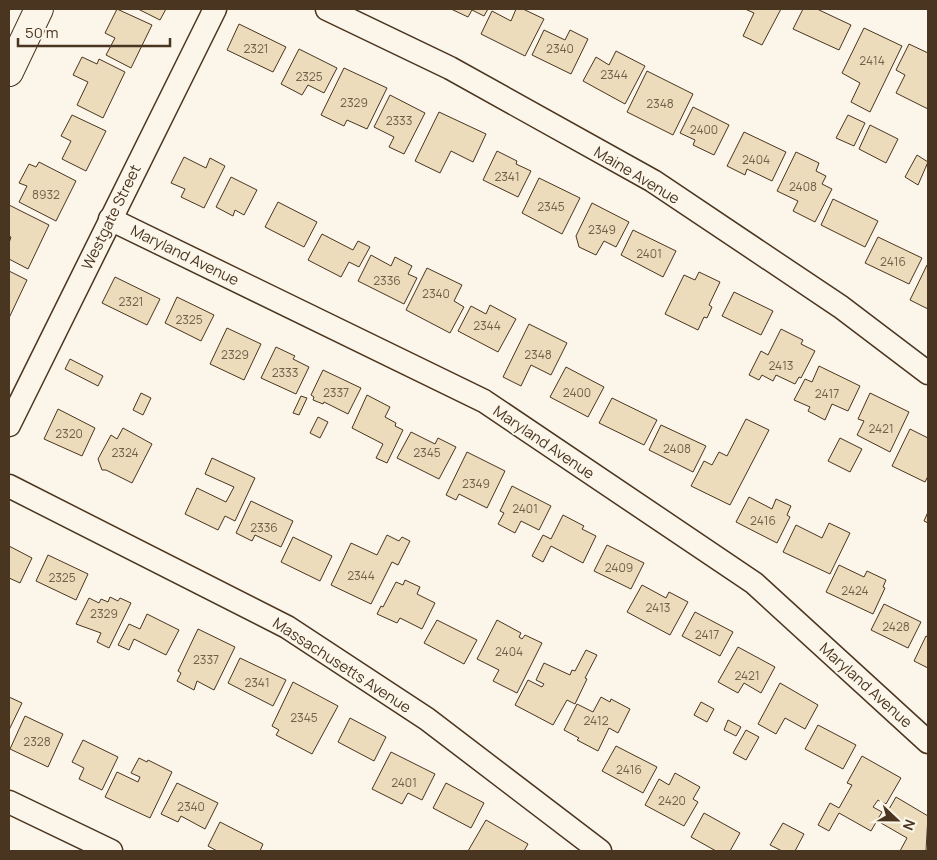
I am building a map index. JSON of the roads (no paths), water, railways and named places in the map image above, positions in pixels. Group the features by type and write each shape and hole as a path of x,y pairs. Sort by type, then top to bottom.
{"main road":[{"path":"9,72 39,9"}],"street":[{"name":"Westgate Street","path":"9,425 215,9"},
{"name":"Maine Avenue","path":"327,9 450,68 653,182 841,307 928,373"},
{"name":"Maryland Avenue","path":"110,218 484,401 754,583 928,742"},
{"name":"Massachusetts Avenue","path":"9,486 287,627 427,719 600,851"},
{"path":"9,802 111,851"}]}
